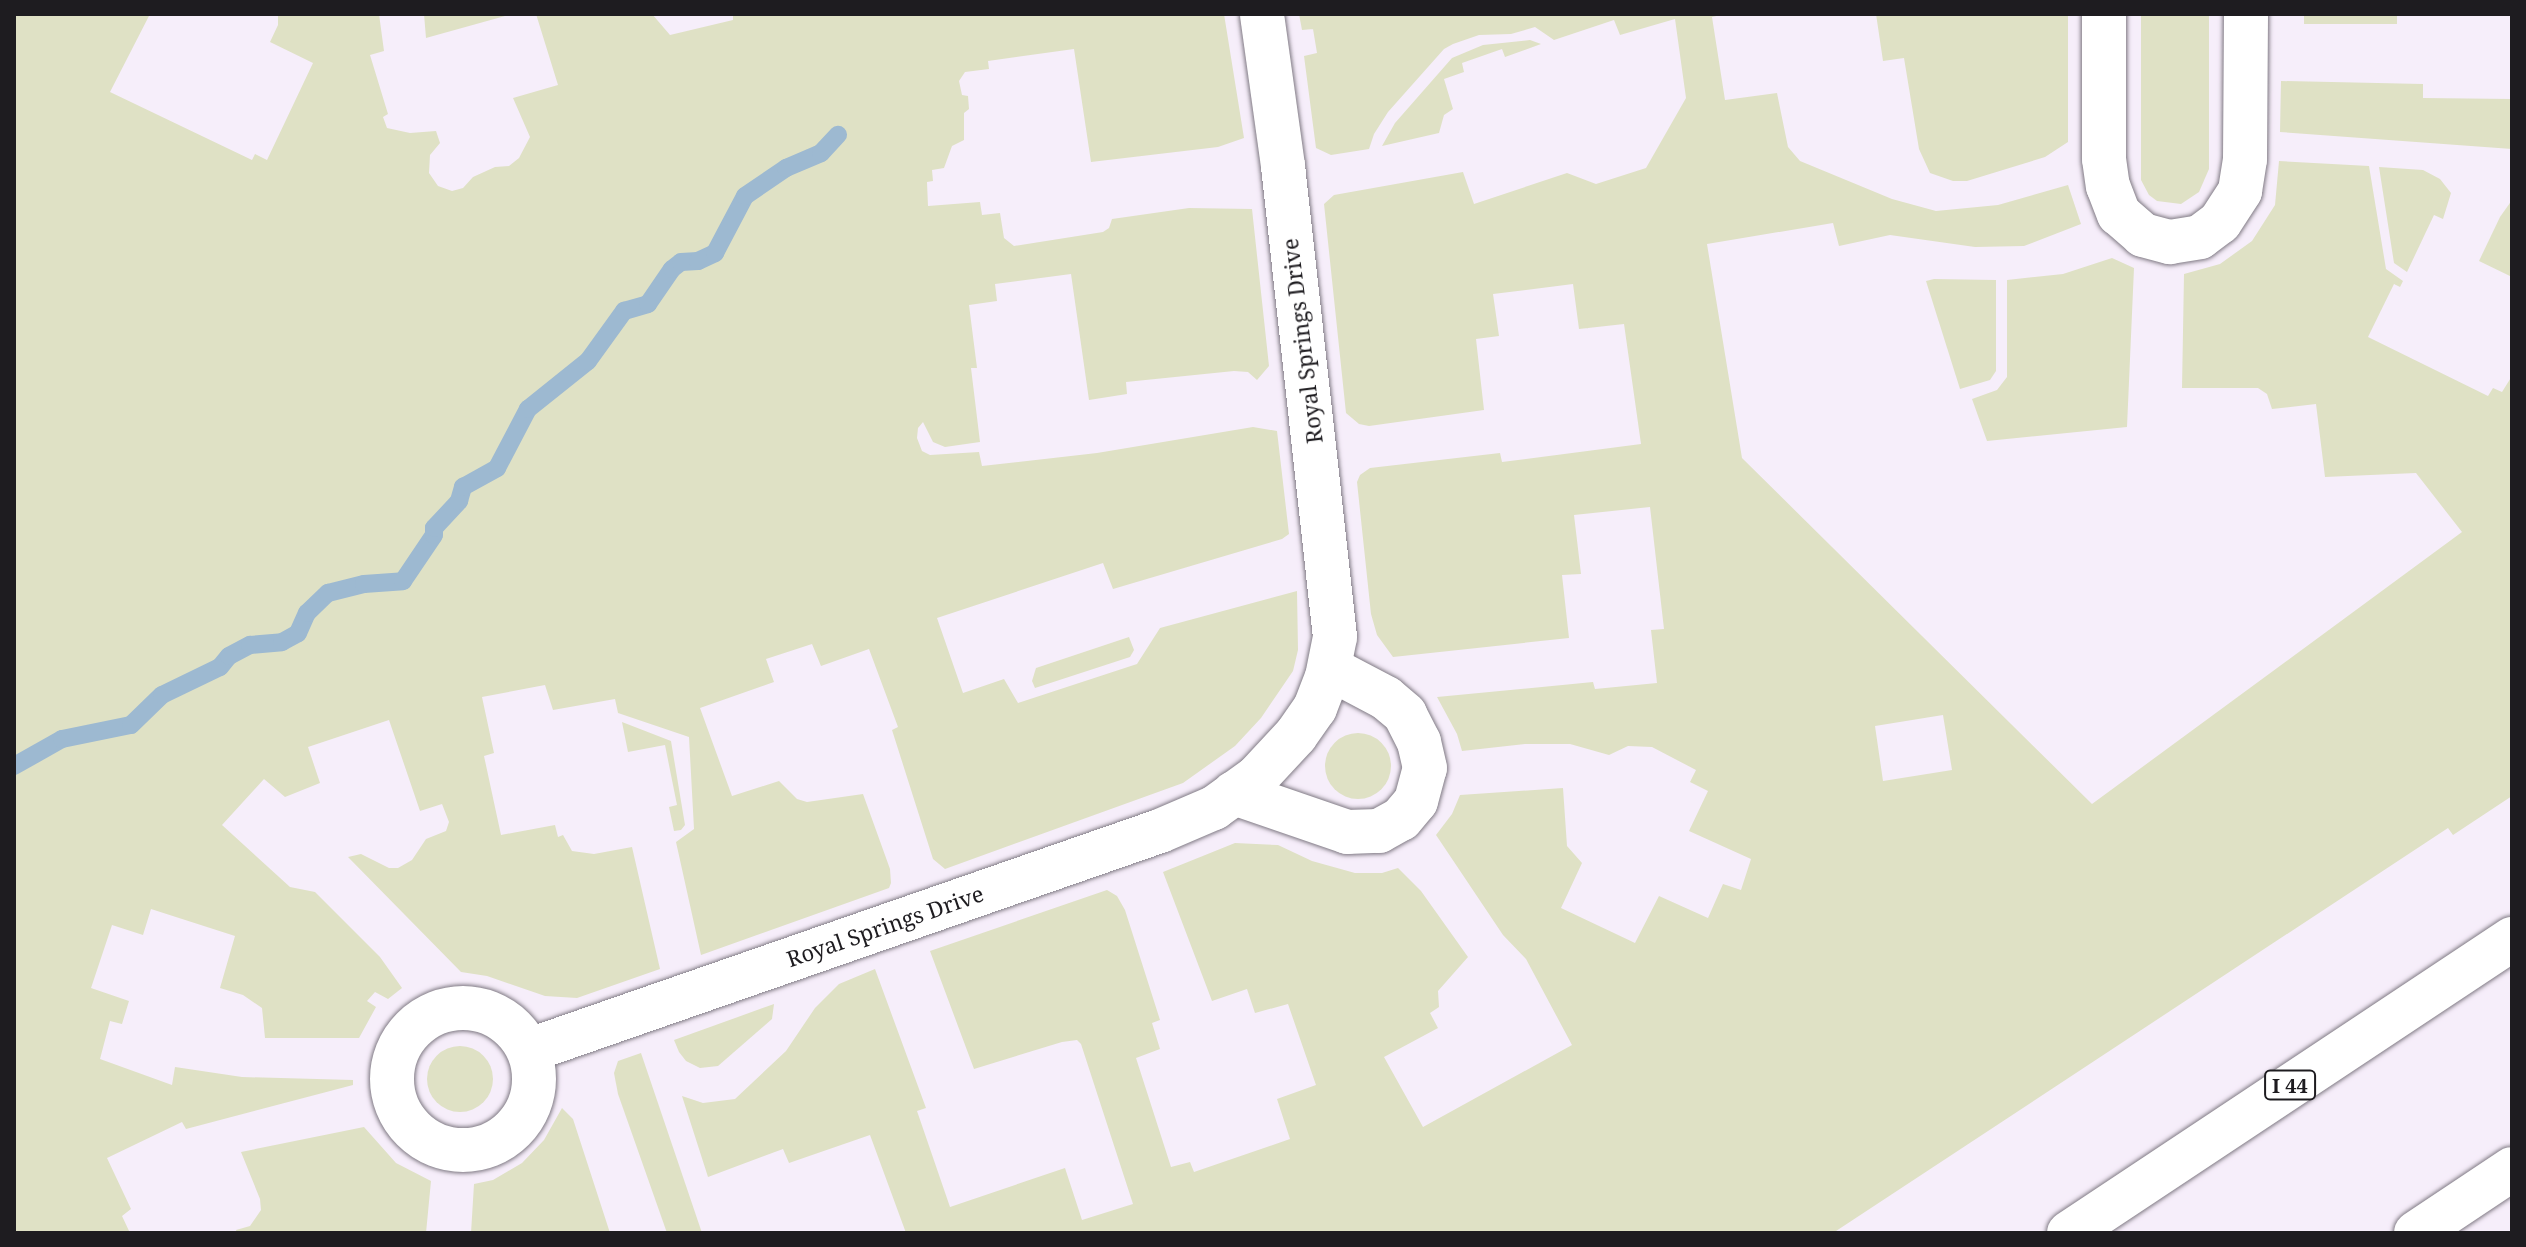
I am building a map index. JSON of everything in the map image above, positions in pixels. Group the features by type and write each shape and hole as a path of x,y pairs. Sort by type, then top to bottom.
{"main road":[{"name":"Royal Springs Drive","path":"530,1050 1160,831 1214,808 1257,777 1296,735 1315,708 1329,668 1335,637 1262,14"},
{"path":"2104,14 2104,159 2108,186 2119,214 2143,235 2170,242 2200,237 2220,222 2240,191 2245,159 2246,14"},
{"path":"1234,793 1347,832 1379,831 1401,819 1416,801 1425,768 1419,742 1405,714 1364,685 1329,668"},
{"name":"I 44","path":"2069,1233 2512,939"},
{"path":"2416,1233 2512,1169"}],"green space":[{"path":"14,14 150,14 110,92 252,160 255,154 267,160 313,63 270,42 278,25 278,14 379,14 384,51 370,55 388,114 383,117 387,128 410,133 436,131 440,143 430,155 429,173 438,186 452,191 463,188 473,177 495,167 509,166 519,158 530,137 513,98 558,85 536,14 652,14 670,35 733,20 733,14 1224,14 1244,138 1218,147 1091,162 1074,49 988,61 989,69 965,72 959,81 962,95 968,96 969,109 964,113 964,140 952,146 944,168 932,170 933,181 927,182 928,206 980,202 982,215 1000,213 1004,238 1014,246 1103,232 1109,228 1112,219 1189,208 1252,209 1269,366 1257,380 1248,372 1234,371 1126,382 1127,394 1089,400 1071,274 995,284 997,301 969,305 977,368 971,368 980,442 945,447 933,442 923,422 918,428 917,438 922,451 930,455 979,452 982,466 1097,453 1253,427 1277,431 1289,534 1282,539 1113,589 1103,563 937,618 963,693 1004,679 1018,703 1137,664 1160,628 1297,591 1298,650 1293,671 1261,718 1235,746 1183,783 945,869 933,859 892,730 898,727 869,649 821,666 812,644 766,659 774,682 700,708 732,796 779,781 797,799 807,802 863,794 890,869 891,883 889,888 701,955 676,842 694,829 689,737 618,713 615,699 553,710 545,685 482,697 494,753 484,756 501,835 555,825 558,837 563,835 572,851 594,854 632,847 660,969 577,998 545,996 487,976 461,972 348,857 361,854 389,868 398,868 412,860 426,839 446,831 449,822 442,804 420,811 389,720 308,747 320,783 285,797 264,779 222,825 290,887 315,892 380,957 402,988 388,999 375,992 367,1001 376,1007 359,1038 265,1038 262,1008 243,995 220,988 235,936 151,909 143,935 112,925 91,988 129,1001 122,1024 110,1021 100,1059 172,1085 175,1067 242,1077 353,1080 353,1085 186,1129 182,1122 107,1158 131,1209 122,1216 130,1233 14,1233"},
{"path":"424,14 501,14 505,16 426,38"},
{"path":"1299,14 1725,14 1712,17 1725,100 1777,93 1788,147 1800,161 1892,199 1936,211 1998,205 2068,185 2081,224 2024,246 1975,247 1890,235 1839,246 1833,223 1707,244 1742,458 2092,804 2462,532 2416,473 2325,477 2316,404 2272,409 2267,394 2258,388 2182,388 2184,274 2220,264 2252,241 2275,205 2279,161 2369,166 2386,269 2403,281 2400,287 2394,284 2368,337 2488,396 2493,388 2502,392 2512,376 2512,796 2453,835 2448,828 1833,1233 906,1233 870,1135 789,1163 783,1149 708,1177 682,1096 703,1103 735,1099 786,1051 815,1008 839,984 875,969 926,1108 917,1111 950,1207 1065,1168 1082,1220 1133,1204 1081,1044 1077,1040 1062,1042 974,1069 930,951 1107,890 1117,896 1125,910 1160,1020 1152,1023 1160,1049 1136,1058 1171,1167 1190,1162 1194,1172 1290,1139 1277,1099 1316,1085 1288,1004 1255,1013 1247,989 1212,1001 1163,872 1235,843 1278,845 1312,861 1355,873 1382,873 1398,868 1421,891 1468,957 1438,991 1439,1007 1430,1013 1438,1028 1384,1057 1423,1127 1572,1045 1526,959 1503,935 1436,835 1452,814 1460,795 1563,788 1567,846 1582,863 1561,908 1635,943 1659,896 1708,918 1723,884 1741,890 1751,859 1689,831 1708,791 1690,782 1696,770 1652,747 1628,746 1609,755 1570,744 1525,744 1462,751 1457,734 1437,697 1593,682 1595,689 1657,683 1651,630 1664,629 1650,507 1574,515 1581,574 1562,575 1569,638 1393,657 1377,635 1371,614 1357,482 1360,475 1370,468 1500,453 1502,462 1641,444 1624,324 1579,329 1573,284 1493,294 1499,336 1476,339 1484,410 1369,426 1359,424 1346,413 1324,204 1334,195 1463,172 1474,204 1567,173 1596,184 1646,168 1686,98 1675,19 1620,35 1614,20 1554,40 1535,27 1511,34 1479,35 1453,44 1444,49 1388,112 1374,134 1369,149 1331,155 1316,148 1304,56 1317,53 1313,29 1302,30","holes":["1943,715 1952,770 1883,781 1875,726"]},
{"path":"1876,14 2068,14 2068,142 2045,157 1967,181 1953,181 1930,173 1919,149 1904,58 1883,61"},
{"path":"2141,14 2209,14 2209,169 2199,192 2181,204 2157,201 2149,195 2141,180"},
{"path":"2304,14 2397,14 2397,24 2304,24"},
{"path":"1530,40 1541,44 1505,57 1502,49 1462,63 1464,72 1444,79 1453,109 1444,115 1439,133 1382,146 1395,123 1452,58 1483,45"},
{"path":"2281,81 2423,84 2423,98 2512,99 2512,149 2280,132"},
{"path":"2379,167 2423,170 2440,179 2451,193 2443,219 2434,215 2407,272 2394,263"},
{"path":"2512,200 2512,277 2479,261 2500,217"},
{"path":"2112,258 2134,268 2127,427 1987,441 1972,399 1997,390 2007,377 2007,280 2063,274"},
{"path":"1996,280 1996,371 1990,380 1960,389 1926,281"},
{"path":"1129,637 1134,650 1130,657 1035,688 1032,681 1036,668"},
{"path":"622,722 671,741 685,825 681,830 674,831 669,807 677,805 665,745 628,752"},
{"path":"1351,733 1365,733 1377,738 1386,747 1391,766 1389,779 1382,790 1365,799 1351,799 1339,794 1330,785 1325,773 1325,759 1330,747 1339,738"},
{"path":"774,1004 772,1019 718,1066 700,1068 686,1061 679,1052 674,1040"},
{"path":"460,1046 483,1056 493,1079 483,1102 460,1112 437,1102 427,1079 437,1056"},
{"path":"641,1053 702,1233 667,1233 618,1094 614,1073 618,1061"},
{"path":"562,1108 573,1119 610,1233 471,1233 474,1184 493,1180 522,1163 544,1140"},
{"path":"364,1127 396,1163 431,1181 426,1233 237,1233 236,1230 250,1226 261,1210 260,1199 241,1152"}],"waterway":[{"path":"14,766 62,739 131,725 162,695 220,667 229,656 250,645 282,642 298,633 307,613 328,593 364,584 403,581 434,535 434,528 459,501 463,487 497,468 528,409 588,361 624,311 648,304 672,269 681,262 698,261 715,253 745,196 786,168 821,153 838,135"}]}
